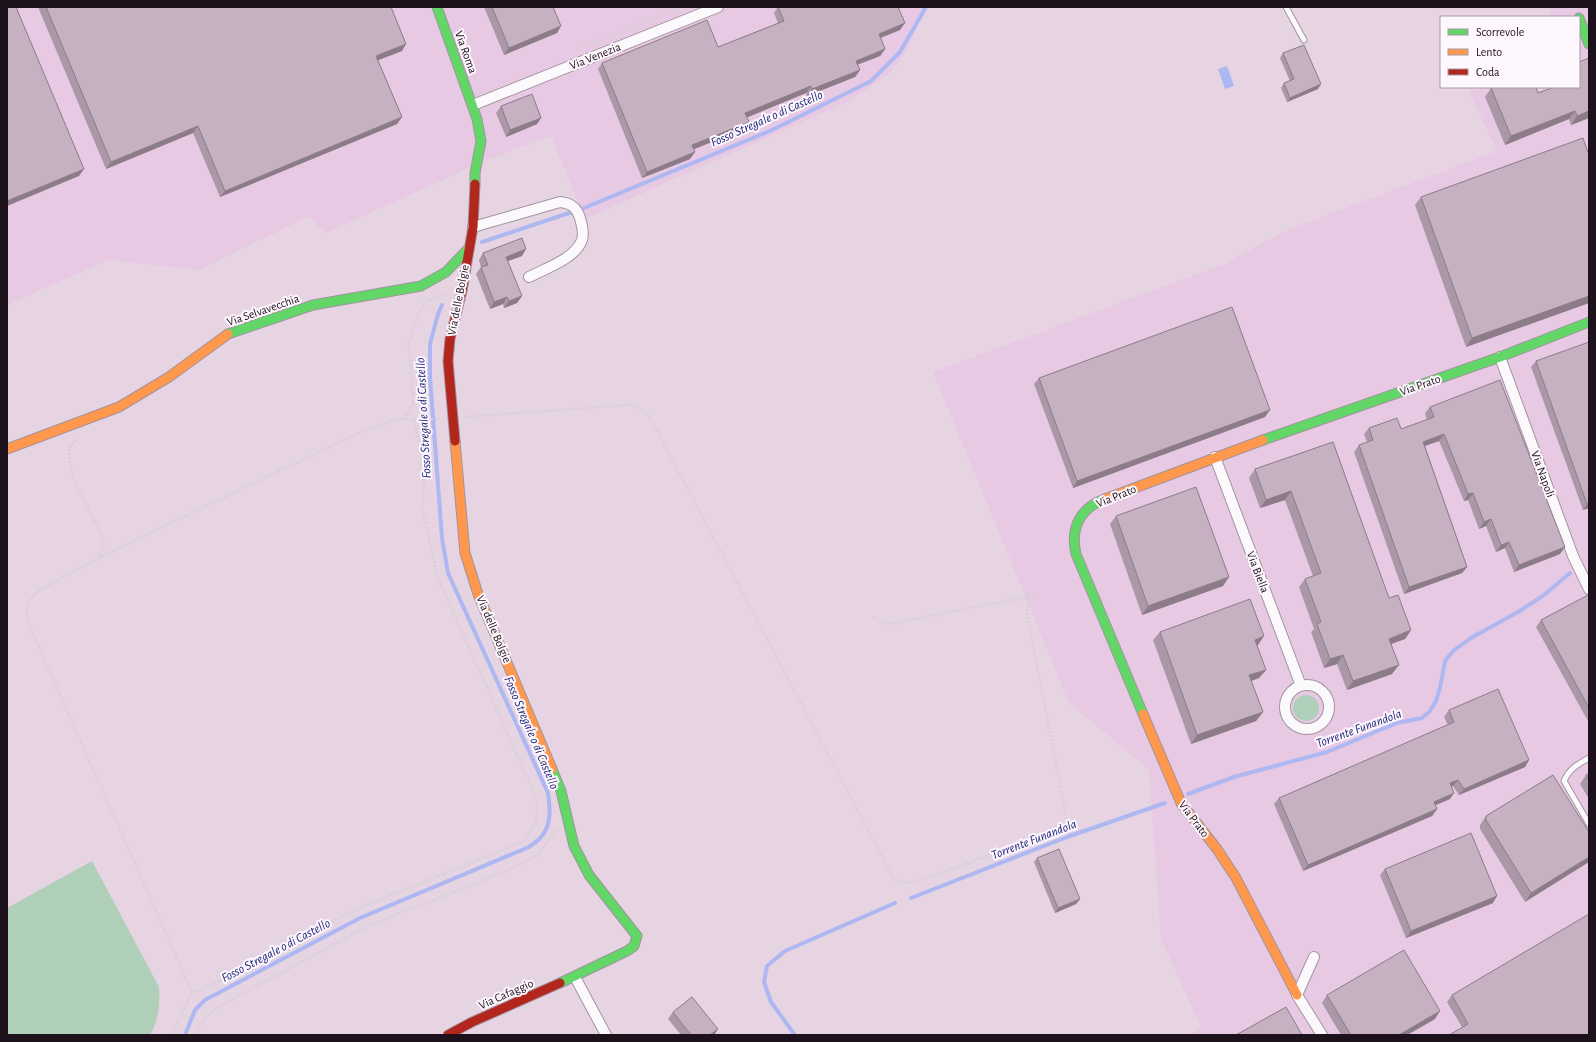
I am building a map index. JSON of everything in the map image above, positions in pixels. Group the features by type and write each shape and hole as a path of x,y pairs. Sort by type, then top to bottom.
{"street":[{"name":"Via Roma","path":"437,7 478,119 480,141 475,172 473,227"},
{"name":"Via Venezia","path":"473,105 718,7"},
{"path":"1580,20 1589,44"},
{"path":"473,227 560,202 571,204 580,219 583,234 580,244 569,256 529,277"},
{"name":"Via delle Bolgie","path":"473,227 462,291 450,339 448,361 450,418 455,445 465,553 478,594 561,791 574,846 589,875 637,936 634,946 629,950 575,977"},
{"name":"Via Selvavecchia","path":"7,449 119,407 169,377 226,335 313,305 421,286 446,272 469,248"},
{"name":"Via Prato","path":"1322,1035 1298,995 1236,878 1217,849 1181,804 1073,546 1075,526 1087,508 1094,503 1214,457 1500,357 1589,322"},
{"name":"Via Napoli","path":"1500,357 1573,556 1589,589"},
{"name":"Via Biella","path":"1214,457 1301,686"},
{"path":"1309,685 1323,691 1330,705 1326,720 1321,725 1314,728 1299,728 1292,723 1285,710 1289,695 1301,686 1309,685"},
{"path":"1298,995 1314,957"},
{"path":"575,977 606,1035"},
{"name":"Via Cafaggio","path":"448,1035 472,1022 575,977"}],"lane":[{"path":"1286,7 1304,40"},
{"path":"1589,758 1572,768 1566,775 1564,781 1589,824"}],"path":[{"path":"404,419 413,404 409,344 414,326 424,303 437,296"},
{"path":"172,1035 192,992 34,636 28,618 27,604 37,592 100,557 327,448 375,426 399,419 419,420 632,405 648,414 894,879 898,881 912,882 1068,827 1028,612 1028,597"},
{"path":"85,420 82,430 69,449 70,462 75,483 97,525 104,543 100,557"},
{"path":"192,992 200,991 352,911 524,841 536,822 538,807 530,784 439,581 422,510 425,468 414,420"},
{"path":"873,617 884,624 890,624 1036,595"},
{"path":"195,1035 205,1018 216,1008 370,925 475,884 515,866 537,854 556,830 558,824"}],"shaded area":[{"path":"7,7 926,7 905,54 888,75 849,101 585,219 551,136 489,159 326,233 308,217 199,270 108,260 7,305"},
{"path":"1548,7 1589,7 1589,1035 1188,1035 1201,1027 1161,939 1149,770 1069,703 933,372 1224,264 1289,229 1497,151 1469,92 1481,88 1580,88 1580,16 1552,16"}],"green space":[{"path":"1306,695 1315,699 1319,708 1315,717 1306,721 1297,717 1293,708 1297,699"},
{"path":"92,861 159,987 158,1012 153,1029 150,1035 7,1035 7,908"}],"water":[{"path":"1227,66 1234,86 1225,89 1218,69"}],"building":[{"path":"7,7 16,7 84,169 7,201"},
{"path":"46,7 391,7 406,44 376,56 402,117 225,191 198,126 111,162"},
{"path":"492,7 553,7 561,26 509,48"},
{"path":"778,7 898,7 905,23 879,34 885,49 856,61 860,70 812,89 811,86 745,113 749,122 692,145 695,152 647,172 602,63 707,20 718,47 784,21"},
{"path":"1304,45 1321,84 1290,98 1284,83 1294,79 1283,53"},
{"path":"1589,58 1589,111 1577,116 1575,111 1511,136 1491,88 1536,88 1538,93 1551,88 1580,88 1580,62"},
{"path":"532,94 541,118 510,130 501,106"},
{"path":"1583,138 1589,155 1589,296 1472,338 1421,197"},
{"path":"522,238 526,249 506,257 522,296 509,301 507,297 494,302 481,267 488,265 483,253"},
{"path":"1232,307 1270,410 1077,481 1039,378"},
{"path":"1589,342 1589,503 1587,504 1536,361"},
{"path":"1500,380 1565,547 1519,565 1509,542 1501,545 1491,519 1484,522 1473,493 1468,494 1444,434 1423,442 1467,567 1409,587 1359,445 1373,440 1369,428 1397,418 1401,429 1434,417 1430,407"},
{"path":"1333,442 1389,598 1398,595 1411,630 1389,639 1399,665 1353,681 1343,655 1330,659 1317,624 1321,622 1305,579 1321,573 1291,491 1266,500 1255,469"},
{"path":"1196,487 1229,577 1148,606 1116,516"},
{"path":"1588,595 1589,596 1589,708 1541,620"},
{"path":"1250,599 1264,636 1255,640 1266,670 1249,675 1263,712 1197,735 1160,632"},
{"path":"1498,689 1529,760 1464,789 1458,780 1450,783 1454,793 1434,802 1437,809 1308,865 1279,798 1454,722 1449,710"},
{"path":"1589,773 1589,781 1586,775"},
{"path":"1553,775 1589,832 1589,857 1531,893 1486,820 1486,816"},
{"path":"1471,833 1497,896 1411,931 1385,869"},
{"path":"1059,849 1080,899 1058,908 1037,858"},
{"path":"1589,914 1589,1035 1449,1035 1468,1024 1452,995"},
{"path":"1404,950 1440,1011 1399,1035 1351,1035 1327,995"},
{"path":"692,997 718,1029 710,1035 691,1035 673,1012"},
{"path":"1286,1007 1302,1035 1236,1035"}],"waterway":[{"name":"Fosso Stregale o di Castello","path":"584,208 772,130 871,81 900,52 926,7"},
{"name":"Fosso Stregale o di Castello","path":"482,242 572,212"},
{"name":"Fosso Stregale o di Castello","path":"185,1035 195,1010 205,1000 360,918 529,847 540,838 547,827 550,810 548,793 448,573 442,538 430,377 430,344 442,305"},
{"name":"Torrente Funandola","path":"1188,794 1234,777 1327,752 1397,723 1422,718 1430,711 1436,701 1445,661 1453,651 1471,638 1518,612 1544,595 1570,573"},
{"name":"Torrente Funandola","path":"911,898 1067,837 1165,803"},
{"name":"Torrente Funandola","path":"795,1035 771,1002 764,982 767,966 785,951 895,903"}],"traffic: fast":[{"path":"437,7 477,119 481,141 475,173 475,184"},
{"path":"1580,21 1589,44"},
{"path":"228,334 313,305 421,286 446,272 468,249"},
{"path":"1263,440 1500,357 1589,322"},
{"path":"1105,499 1096,503 1083,514 1076,528 1074,545 1076,554 1143,714"},
{"path":"552,769 561,791 574,846 589,875 637,936 634,946 627,951 560,983"}],"traffic: slow":[{"path":"7,449 119,407 169,377 228,334"},
{"path":"1105,499 1263,440"},
{"path":"455,441 465,553 478,594 552,769"},
{"path":"1143,714 1181,803 1217,849 1236,878 1297,995"}],"traffic: jam":[{"path":"455,441 448,361 450,339 462,291 473,227 475,184"},
{"path":"448,1035 472,1022 560,983"}]}
